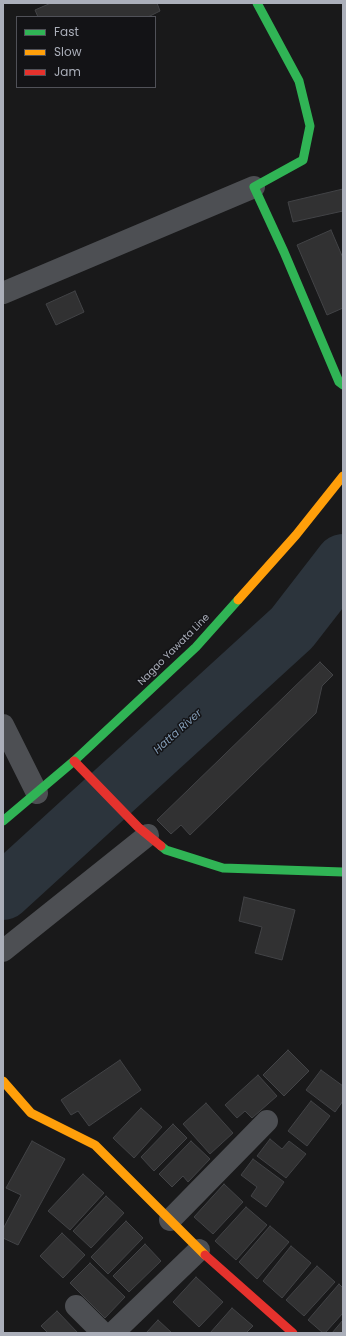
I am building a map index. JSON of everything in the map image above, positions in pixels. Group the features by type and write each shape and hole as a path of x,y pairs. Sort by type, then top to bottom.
{"street":[{"path":"3,293 254,187 302,160 310,126 299,82 257,3"},
{"path":"254,187 284,252 339,382 343,385"},
{"name":"Nagao Yawata Line","path":"3,821 74,761 196,647 296,535 343,476"},
{"path":"3,725 37,793"},
{"path":"74,761 143,831 166,850 223,868 343,872"},
{"path":"3,951 143,831"},
{"path":"3,1082 31,1113 95,1145 199,1250 293,1333"},
{"path":"170,1220 267,1121"},
{"path":"113,1333 199,1250"},
{"path":"76,1306 103,1333"}],"building":[{"path":"51,3 157,3 160,11 150,16 38,16 35,10"},
{"path":"343,189 343,211 293,222 288,202"},
{"path":"331,230 343,258 343,308 327,315 297,245"},
{"path":"75,291 84,312 56,325 46,304"},
{"path":"320,662 333,675 322,686 316,713 190,835 181,825 171,834 157,820"},
{"path":"244,897 295,910 282,960 255,953 262,927 239,921"},
{"path":"288,1050 309,1071 284,1096 263,1075"},
{"path":"120,1060 141,1090 89,1126 78,1111 71,1115 61,1100"},
{"path":"321,1070 343,1086 343,1101 335,1112 306,1090"},
{"path":"258,1075 277,1096 252,1118 245,1111 237,1118 225,1105"},
{"path":"311,1101 330,1116 307,1146 288,1131"},
{"path":"206,1103 233,1133 210,1154 183,1124"},
{"path":"141,1108 162,1127 134,1158 113,1138"},
{"path":"173,1124 187,1138 154,1171 141,1157"},
{"path":"270,1139 282,1149 289,1141 306,1154 286,1178 257,1156"},
{"path":"32,1141 65,1159 18,1245 3,1238 3,1229 21,1195 6,1188"},
{"path":"191,1141 210,1159 188,1182 183,1176 172,1187 159,1174"},
{"path":"253,1159 284,1182 266,1207 251,1196 257,1187 241,1175"},
{"path":"83,1174 104,1193 70,1230 48,1211"},
{"path":"224,1184 243,1202 213,1234 194,1217"},
{"path":"106,1196 124,1213 91,1248 73,1231"},
{"path":"246,1207 267,1225 236,1260 215,1241"},
{"path":"126,1221 143,1238 108,1274 91,1257"},
{"path":"270,1226 289,1242 257,1279 239,1262"},
{"path":"62,1233 85,1255 63,1278 40,1256"},
{"path":"145,1244 161,1261 129,1292 113,1276"},
{"path":"291,1246 311,1263 282,1298 263,1281"},
{"path":"90,1263 125,1297 105,1318 70,1283"},
{"path":"317,1266 335,1282 304,1316 286,1300"},
{"path":"196,1277 223,1302 199,1327 173,1302"},
{"path":"339,1284 343,1288 343,1313 325,1333 323,1333 308,1320"},
{"path":"232,1308 253,1326 246,1333 210,1333"},
{"path":"57,1311 78,1333 48,1333 41,1326"},
{"path":"158,1320 172,1333 146,1333"},
{"path":"343,1320 343,1333 332,1333"}],"waterway":[{"name":"Hatta River","path":"3,892 292,628 343,562"}],"traffic: fast":[{"path":"257,3 299,81 310,126 303,160 254,187 284,252 339,382 343,385"},
{"path":"3,821 74,761 196,647 238,600"},
{"path":"161,846 166,850 223,868 343,872"}],"traffic: slow":[{"path":"238,600 296,535 343,476"},
{"path":"3,1081 31,1113 95,1145 205,1255"}],"traffic: jam":[{"path":"74,761 138,827 161,846"},
{"path":"205,1255 293,1333"}]}
